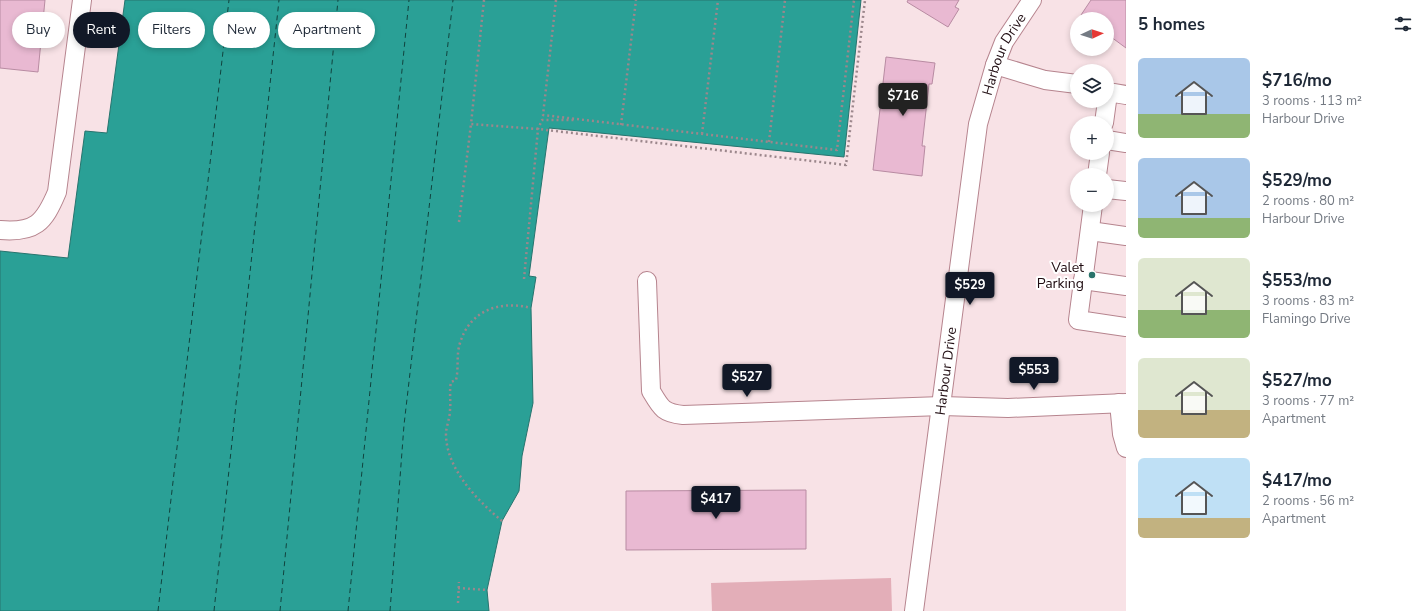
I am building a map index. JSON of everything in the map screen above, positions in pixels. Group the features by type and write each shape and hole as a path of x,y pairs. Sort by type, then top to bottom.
{"street":[{"path":"0,230 17,232 37,224 48,213 57,192 82,0"},
{"name":"Harbour Drive","path":"914,611 978,124 995,65 1004,42 1032,0"},
{"path":"995,65 1045,80 1070,83"},
{"path":"1114,93 1126,95"},
{"path":"1114,141 1126,143"},
{"path":"1114,190 1126,191"},
{"path":"1092,212 1078,320 1126,327"},
{"path":"1090,231 1126,236"},
{"path":"1084,280 1126,286"},
{"path":"648,282 651,391 659,406 671,414 683,415 942,406 1008,408 1123,403 1122,434 1126,448"}],"path":[{"path":"459,222 484,0"},
{"path":"556,0 543,115 837,150 854,0"},
{"path":"621,125 636,0"},
{"path":"702,134 718,0"},
{"path":"769,142 785,0"},
{"path":"471,124 538,129 846,165 865,0"},
{"path":"524,279 538,129 542,120 587,120"},
{"path":"502,521 485,506 463,481 451,457 446,432 451,410 450,389 451,382 456,380 460,343 472,320 493,307 516,304 531,308"},
{"path":"458,603 459,582"},
{"path":"458,588 487,590"}],"shaded area":[{"path":"891,578 892,611 712,611 711,583"}],"water":[{"path":"125,0 861,0 844,157 549,128 529,276 536,277 531,308 533,403 522,456 519,491 502,521 487,590 489,611 0,611 0,251 68,258 85,131 107,133 119,48 130,48 130,12 123,12"}],"building":[{"path":"0,0 45,0 44,12 12,12 12,48 40,48 38,72 0,68"},
{"path":"908,0 959,0 955,7 959,9 948,27 907,2"},
{"path":"1091,0 1126,0 1126,48 1114,39 1114,12 1083,12"},
{"path":"886,57 935,63 932,84 929,84 922,146 925,146 922,176 873,170"},
{"path":"806,490 806,549 626,550 626,491"}],"ferry route":[{"path":"158,611 229,0"},
{"path":"214,611 279,0"},
{"path":"280,611 338,0"},
{"path":"348,611 409,0"},
{"path":"390,611 404,425 453,0"}],"place":[{"name":"Valet Parking","path":"1092,275"}]}
